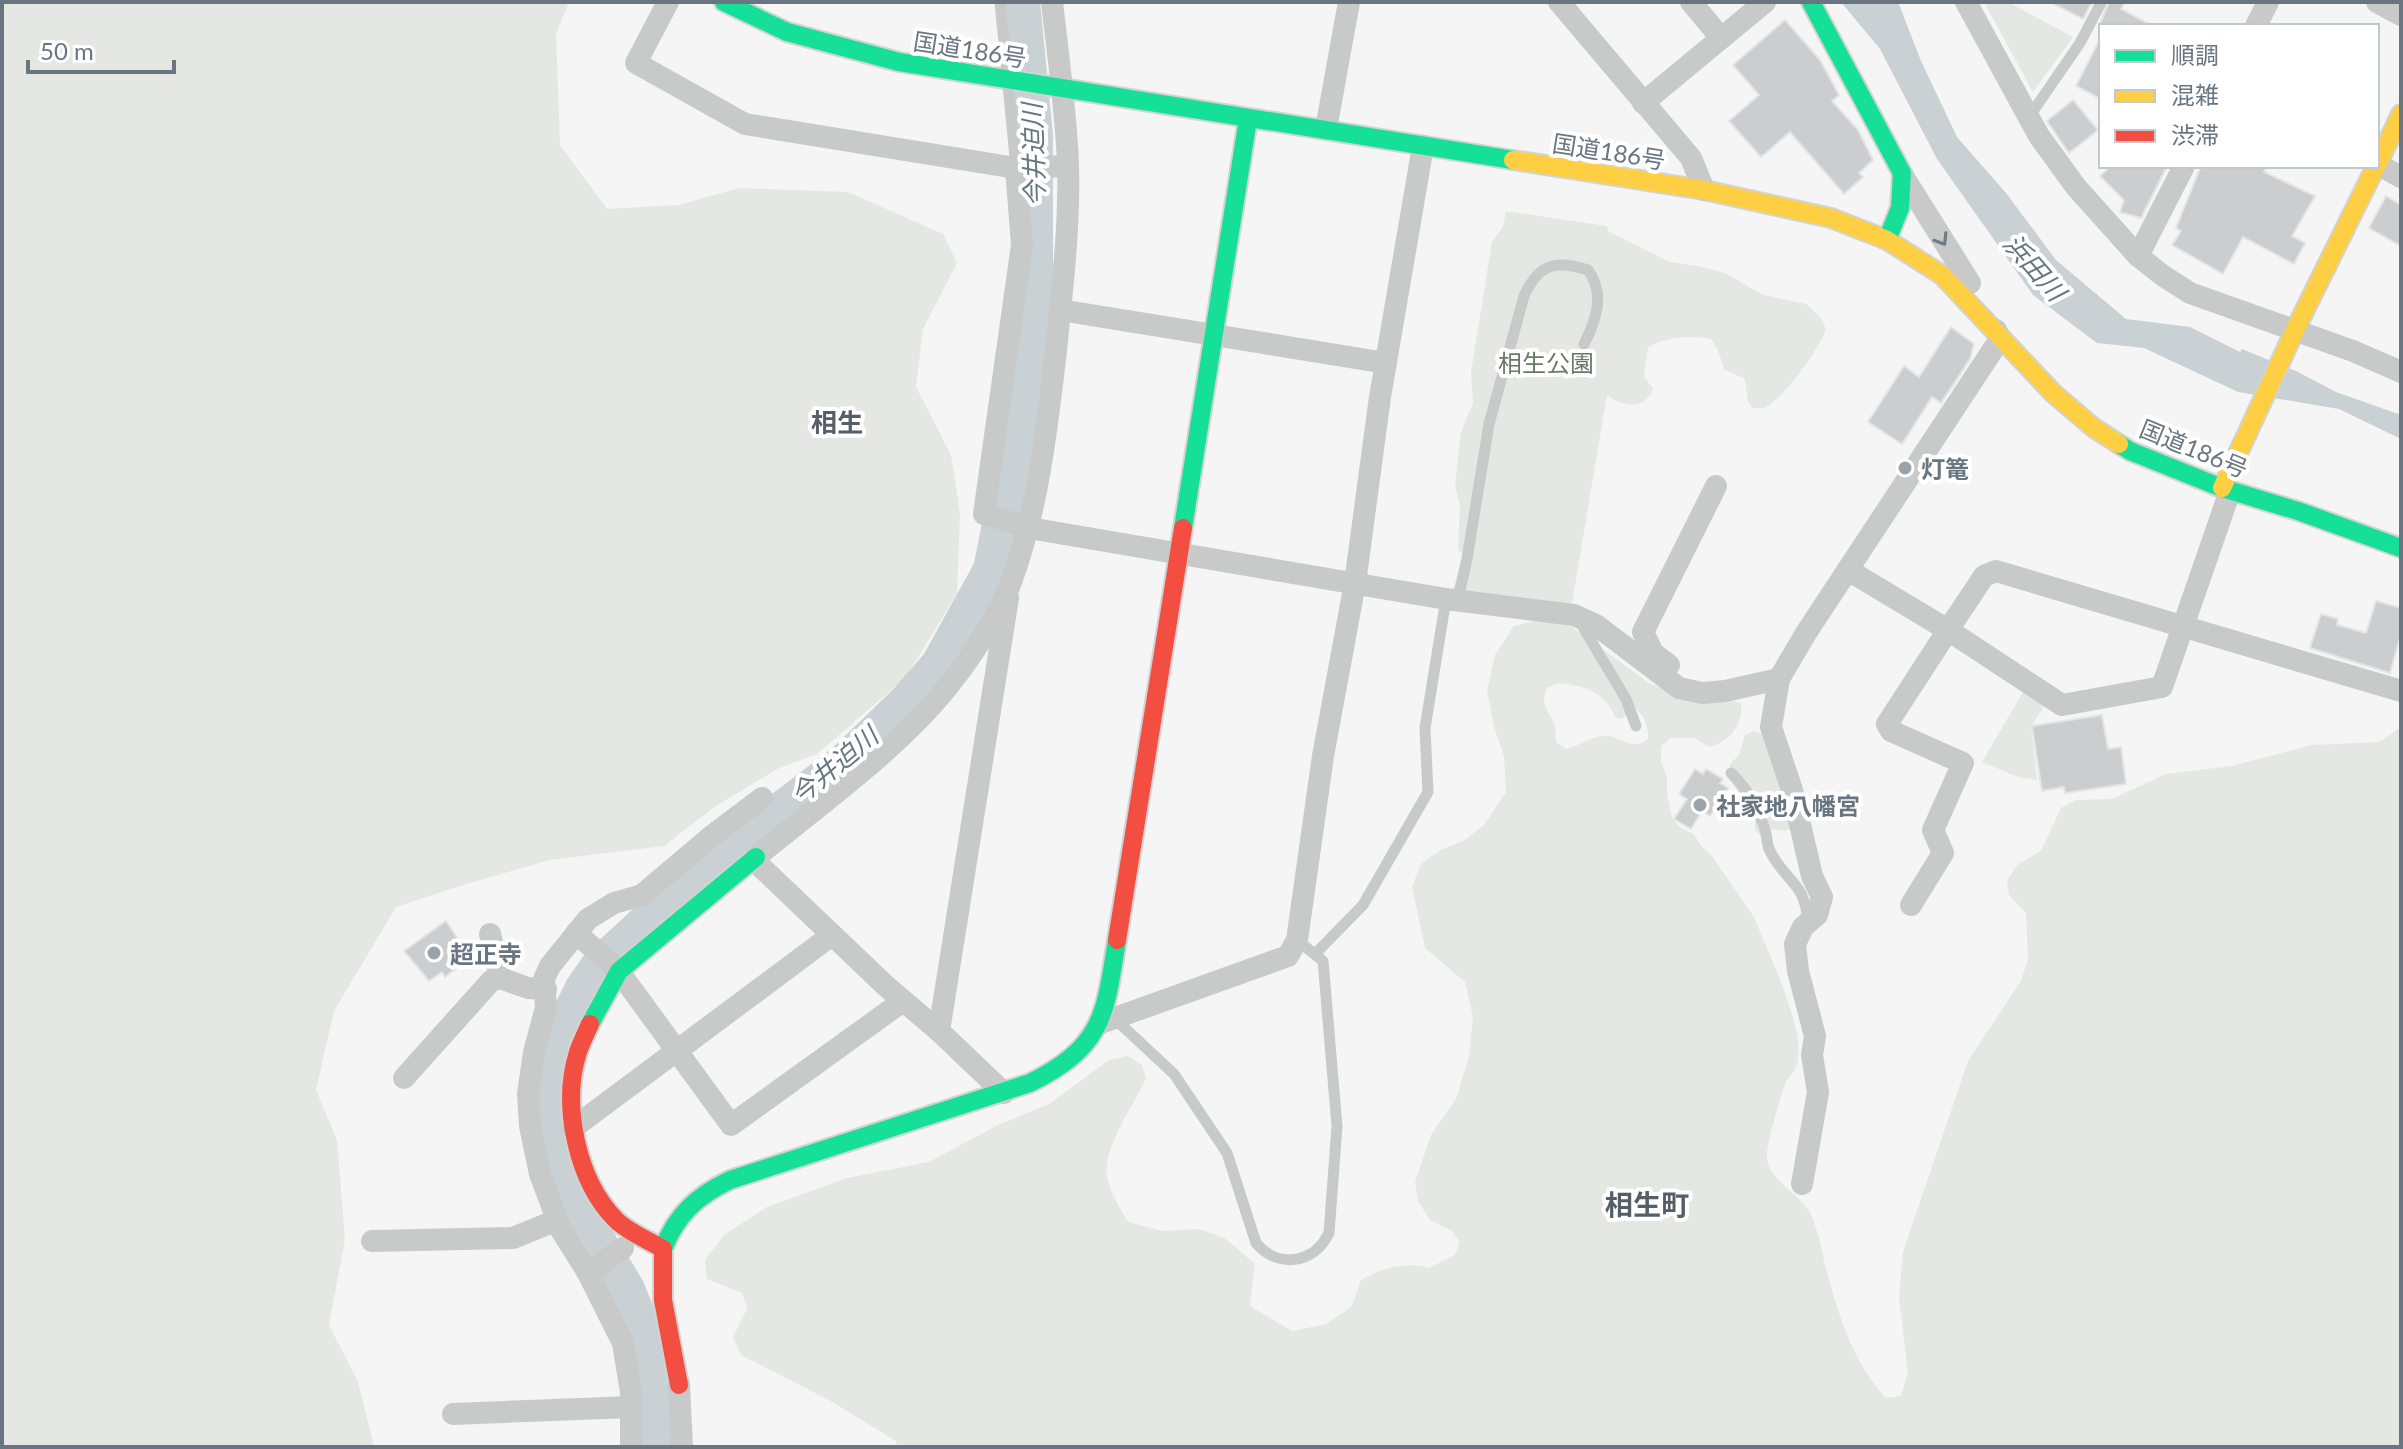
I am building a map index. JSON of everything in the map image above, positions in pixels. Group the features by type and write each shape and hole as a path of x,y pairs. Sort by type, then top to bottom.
{"main road":[{"name":"国道186号","path":"724,2 743,14 815,42 899,62 1704,190 1831,218 1887,240 1942,275 2053,393 2094,428 2130,451 2226,489 2401,548"},
{"path":"1811,2 1902,173 1902,209 1887,240"},
{"path":"2379,157 2401,114"},
{"path":"679,1385 660,1276 663,1249 674,1223 685,1208 704,1192 745,1173 1004,1093 1050,1074 1077,1053 1108,1021 1107,1005 1248,119"},
{"path":"2226,489 2231,466 2374,168"},
{"path":"663,1249 618,1222 603,1204 583,1168 573,1128 577,1055 595,1012 618,970 756,857"}],"street":[{"path":"668,2 636,63 745,124 1020,168 1062,166"},
{"path":"939,1031 1010,585 1045,435 1060,310 1064,270 1062,166 1052,2"},
{"path":"1326,129 1349,2"},
{"path":"1559,2 1691,158 1704,190"},
{"path":"1691,2 1721,38"},
{"path":"1643,103 1765,2"},
{"path":"1966,2 2039,136 2076,187 2138,256 2190,293 2401,372"},
{"path":"2257,24 2268,2"},
{"path":"2377,2 2401,15"},
{"path":"1108,1021 1288,956 1297,940 1323,756 1355,583 1386,363 1423,146"},
{"path":"2379,157 2401,177"},
{"path":"1020,168 1022,245 983,511 987,516 1022,527 1452,599 1574,615 1596,625 1679,688 1702,693 1779,679"},
{"path":"2138,256 2183,168"},
{"path":"1802,1184 1818,1092 1812,1055 1815,1036 1798,971 1795,944 1803,927 1817,915 1822,897 1812,876 1792,790 1771,727 1779,679 2000,339 1980,297 1902,173"},
{"path":"1060,310 1386,363"},
{"path":"1716,486 1643,632 1653,653 1660,659 1690,677 1725,691"},
{"path":"1848,570 1948,630 2062,705 2162,687 2184,627 2226,489"},
{"path":"1911,905 1943,853 1933,830 1963,763 1891,731 1887,724 1984,576 1996,571 2401,691"},
{"path":"1004,1093 832,935 761,867 756,857 880,754 927,710 953,682 1010,585"},
{"path":"631,1447 631,1407 623,1343 592,1270 577,1257 557,1220 540,1174 530,1126 528,1094 534,1052 546,1008 544,979 550,966 580,937 588,919 601,909 642,895 762,798"},
{"path":"490,934 500,978"},
{"path":"573,1128 832,935"},
{"path":"580,937 618,970 731,1125 903,1001"},
{"path":"404,1078 491,981 500,978 528,988 546,989"},
{"path":"372,1241 513,1238 557,1220"},
{"path":"592,1270 623,1248"},
{"path":"679,1385 682,1447"},
{"path":"453,1414 631,1407"}],"lane":[{"path":"1000,2 1013,81 1020,168"},
{"path":"2029,117 2080,43 2101,3"},
{"path":"1315,954 1363,905 1428,792 1425,728 1452,599 1467,559 1489,424 1524,296 1531,281 1558,263 1588,270 1596,280 1598,306 1584,344"},
{"path":"1584,620 1584,629 1626,699 1636,726"},
{"path":"1731,773 1758,805 1767,847 1802,891 1808,922"},
{"path":"1108,1021 1174,1074 1227,1153 1256,1243 1265,1254 1290,1261 1307,1257 1329,1233 1337,1126 1323,961 1297,940"}],"green space":[{"path":"2,2 569,2 556,34 560,145 607,209 679,205 739,188 848,192 943,234 957,263 923,329 916,387 951,455 960,513 957,594 905,678 817,754 779,768 713,808 664,846 550,860 396,907 334,1011 316,1090 337,1140 345,1239 329,1325 358,1382 374,1447 2,1447"},
{"path":"1984,2 2008,2 2073,37 2033,92"},
{"name":"相生公園","path":"1506,211 1607,226 1608,231 1670,262 1725,273 1763,295 1806,304 1820,317 1826,329 1800,373 1781,395 1763,408 1752,408 1745,379 1724,369 1711,339 1679,338 1648,347 1644,376 1653,389 1645,401 1626,404 1607,395 1572,603 1574,606 1453,590 1463,554 1458,550 1460,505 1455,486 1461,432 1473,403 1471,372 1492,242 1503,227"},
{"path":"1535,621 1568,624 1650,684 1698,699 1731,699 1741,704 1740,719 1734,731 1717,744 1710,747 1694,738 1671,738 1661,746 1667,795 1672,818 1679,827 1694,834 1754,917 1785,992 1797,1035 1798,1053 1796,1067 1786,1082 1777,1109 1767,1159 1774,1175 1811,1215 1848,1337 1864,1369 1886,1398 1901,1396 1908,1372 1899,1298 1903,1252 1968,1061 2021,981 2028,959 2026,913 2009,895 2007,881 2017,865 2041,851 2061,808 2076,800 2112,799 2166,774 2232,766 2312,745 2379,742 2401,727 2401,1447 897,1447 896,1441 829,1400 741,1355 733,1337 747,1309 742,1293 707,1279 705,1260 724,1235 767,1207 847,1178 929,1162 998,1125 1049,1104 1109,1060 1128,1056 1142,1065 1146,1078 1110,1152 1107,1176 1115,1200 1128,1222 1163,1231 1200,1229 1226,1239 1255,1264 1250,1306 1292,1331 1327,1324 1352,1306 1361,1280 1394,1267 1411,1265 1429,1268 1455,1255 1460,1242 1452,1231 1430,1220 1418,1201 1415,1182 1431,1135 1456,1099 1469,1057 1473,1017 1465,982 1425,948 1412,887 1421,864 1441,850 1465,840 1484,825 1506,792 1504,756 1487,691 1495,655 1514,626","holes":["1558,683 1592,691 1605,701 1615,717 1622,719 1633,707 1645,721 1648,739 1631,744 1610,736 1599,736 1566,749 1556,742 1554,723 1544,698 1547,688"]},
{"path":"2023,692 2045,705 2031,726 2037,780 2018,777 1982,762"},
{"path":"1754,731 1764,734 1772,742 1791,828 1785,831 1771,829 1763,835 1758,834 1755,819 1763,812 1763,806 1760,802 1752,804 1743,800 1729,778 1730,764 1739,755 1745,735"}],"water":[{"name":"浜田川","path":"1841,2 1898,2 1921,61 1957,137 2006,193 2056,260 2126,319 2190,327 2240,352 2242,349 2296,371 2336,392 2401,415 2401,439 2339,409 2238,392 2144,348 2097,343 2033,295 1937,159 1880,49"}],"building":[{"path":"2050,2 2092,2 2083,19"},
{"path":"2109,2 2125,2 2121,9 2149,24 2100,24"},
{"path":"1785,20 1820,60 1839,95 1832,101 1858,130 1873,160 1859,173 1863,177 1844,194 1790,132 1761,157 1729,121 1759,95 1733,65"},
{"path":"2099,41 2099,98 2076,86"},
{"path":"2073,100 2098,130 2069,153 2047,121"},
{"path":"2109,168 2166,168 2141,218 2120,212 2124,200 2100,176"},
{"path":"2200,168 2266,168 2264,172 2315,196 2292,236 2305,243 2294,264 2243,237 2223,274 2172,245 2181,231 2176,228"},
{"path":"2386,196 2401,205 2401,246 2369,228"},
{"path":"1951,327 1974,344 1970,359 1941,403 1932,397 1902,444 1868,422 1904,366 1919,377"},
{"path":"2376,601 2401,608 2401,634 2390,673 2310,648 2321,614 2338,619 2337,625 2366,633"},
{"path":"2102,715 2108,749 2121,747 2126,784 2065,793 2064,787 2042,791 2032,726"},
{"name":"社家地八幡宮","path":"1695,769 1703,774 1706,769 1723,779 1720,783 1728,788 1710,816 1702,811 1691,829 1674,819 1687,799 1679,794"},
{"name":"超正寺","path":"446,921 464,955 455,962 458,967 445,977 442,972 429,981 404,951"}],"waterway":[{"name":"今井迫川","path":"656,1447 652,1370 642,1327 627,1289 564,1185 554,1158 547,1104 548,1080 560,1035 583,988 599,965 653,915 766,821 845,761 905,703 939,664 991,570 1019,428 1035,303 1035,136 1022,2"}],"traffic: fast":[{"path":"724,2 787,32 899,62 1513,160"},
{"path":"1811,2 1902,173 1900,208 1887,240"},
{"path":"1183,528 1248,119"},
{"path":"2119,444 2222,488 2401,548"},
{"path":"590,1024 619,971 756,857"},
{"path":"663,1249 689,1207 730,1180 1030,1083 1054,1069 1073,1056 1097,1026 1109,989 1117,940"}],"traffic: slow":[{"path":"2379,161 2401,114"},
{"path":"1513,160 1704,190 1831,218 1887,240 1942,275 2053,393 2094,428 2119,444"},
{"path":"2222,488 2375,168"}],"traffic: jam":[{"path":"1117,940 1183,528"},
{"path":"590,1024 573,1073 572,1118 576,1141 582,1164 602,1204 621,1224 663,1249 663,1300 679,1385"}],"place":[{"name":"灯篭","path":"1905,468"},
{"name":"社家地八幡宮","path":"1700,805"},
{"name":"超正寺","path":"434,953"}],"district":[{"name":"相生","path":"837,422"},
{"name":"相生町","path":"1647,1204"}]}
